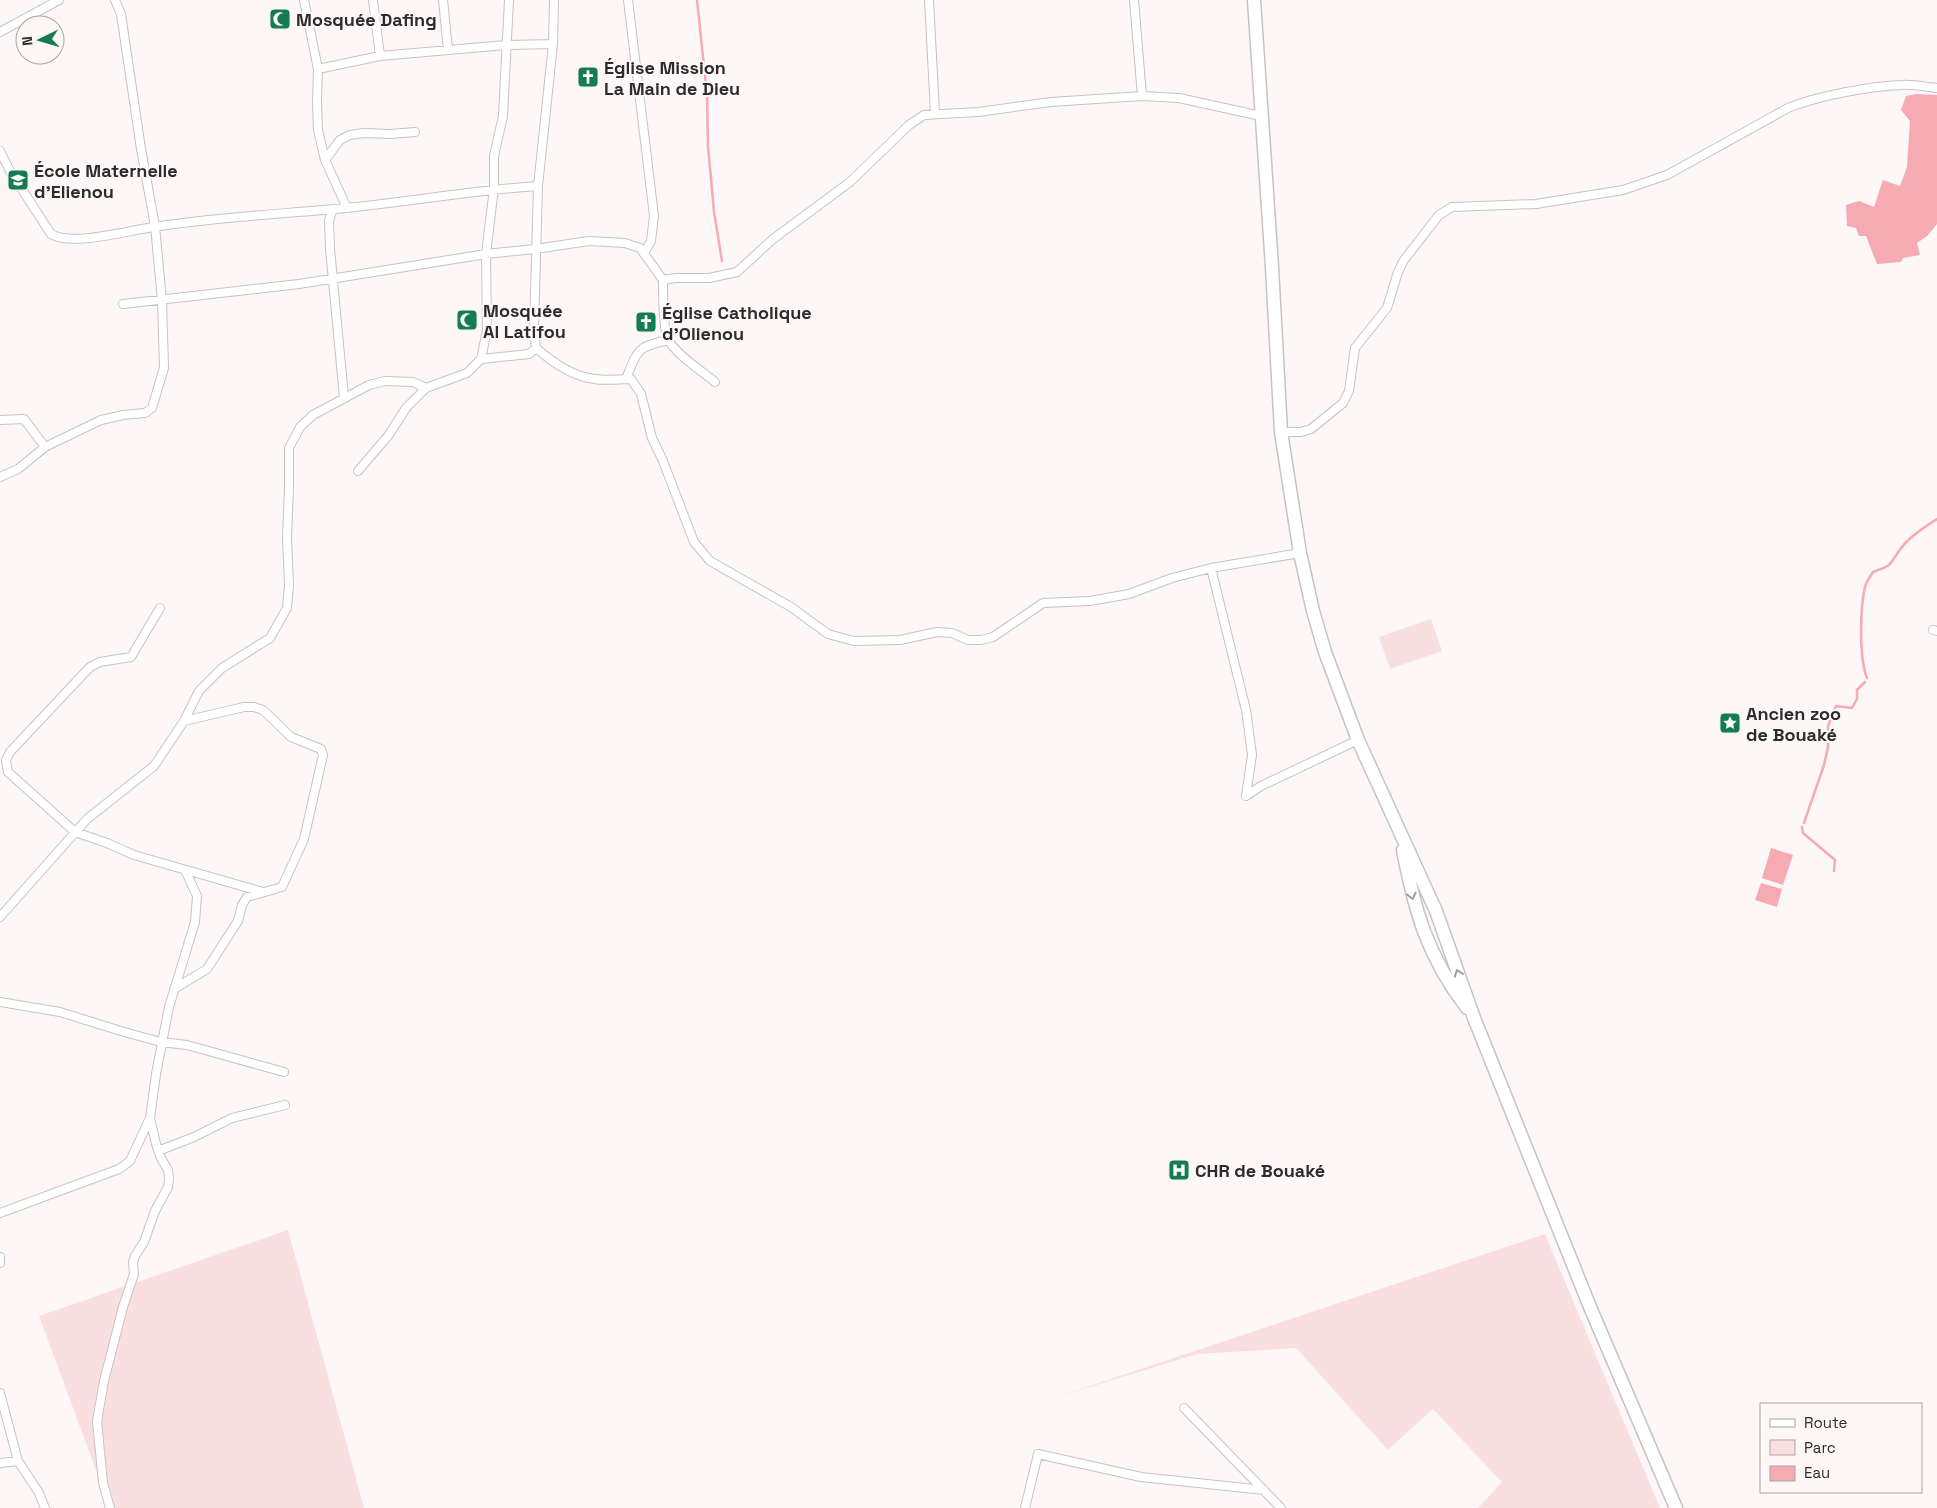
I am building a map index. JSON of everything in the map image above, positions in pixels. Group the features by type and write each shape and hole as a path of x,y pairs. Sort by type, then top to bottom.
{"main road":[{"path":"1254,0 1272,266 1280,432 1300,552 1318,627 1358,740 1436,911 1474,1018 1590,1307 1676,1508"},
{"path":"1400,831 1412,896 1423,932 1441,971 1474,1018"}],"street":[{"path":"0,32 59,0"},
{"path":"0,477 18,469 45,448 102,420 123,415 145,413 152,408 164,368 162,301 155,226 121,14 115,0"},
{"path":"304,0 318,69 316,101 318,130 325,160 347,208"},
{"path":"373,0 380,56"},
{"path":"442,0 448,50"},
{"path":"358,471 388,436 406,408 426,388 467,373 481,359 487,330 486,254 494,188 494,156 503,116 509,0"},
{"path":"554,0 553,44 538,186 535,249 534,330 536,348 550,361 594,380 631,378 641,394 652,438 664,461 694,542 710,561 792,607 828,634 854,641 900,640 937,632 952,633 968,640 981,640 993,638 1043,603 1090,602 1129,594 1172,578 1211,568 1300,552"},
{"path":"628,0 654,216 651,241 644,253"},
{"path":"930,0 935,113"},
{"path":"1134,0 1142,96"},
{"path":"318,69 380,56 506,45 553,44"},
{"path":"1280,432 1311,430 1343,403 1349,391 1356,348 1367,331 1387,308 1398,272 1404,260 1445,210 1452,207 1536,204 1623,190 1667,175 1800,103 1876,87 1904,85 1937,88"},
{"path":"663,280 709,278 737,272 773,239 850,182 909,125 924,115 978,112 1051,102 1142,96 1179,98 1261,116"},
{"path":"325,160 340,140 350,135 414,132"},
{"path":"0,151 10,171 51,234 58,238 82,239 155,226 347,208 494,188 538,186"},
{"path":"333,209 329,221 344,397"},
{"path":"123,304 162,301 333,279 486,254 535,249 589,240 624,243 640,248 663,280 663,299 668,340 681,354 715,382"},
{"path":"626,378 636,355 645,345 668,340"},
{"path":"481,359 529,354 536,348"},
{"path":"0,917 87,819 154,766 184,721 199,691 222,668 270,638 287,608 289,585 287,538 289,448 300,427 313,415 344,397 385,381 413,382 426,388"},
{"path":"0,420 24,418 45,448"},
{"path":"1211,568 1246,710 1252,755 1246,796 1261,786 1358,740"},
{"path":"8,772 6,760 10,752 50,707 64,696 90,667 100,662 131,657 160,608"},
{"path":"174,989 207,969 238,921 242,905 247,897 282,887 304,839 322,761 321,749 291,737 263,710 254,707 244,707 184,721"},
{"path":"0,764 75,832 134,855 263,892"},
{"path":"0,1213 119,1169 130,1161 150,1118 162,1042 174,989 195,922 197,896 185,870"},
{"path":"0,1002 60,1012 124,1032 162,1042 187,1046 284,1072"},
{"path":"158,1151 194,1137 232,1118 285,1105"},
{"path":"110,1508 103,1483 96,1421 123,1307 134,1274 133,1262 144,1242 155,1211 168,1187 168,1170 158,1151 150,1118"},
{"path":"0,1257 0,1263"},
{"path":"0,1393 18,1461 39,1493 46,1508"},
{"path":"1184,1408 1281,1508"},
{"path":"1025,1508 1038,1454 1141,1477 1264,1490"},
{"path":"0,1463 18,1461"}],"green space":[{"path":"1431,619 1442,651 1390,669 1379,637"},
{"path":"288,1230 364,1508 110,1508 39,1316"},
{"path":"1545,1234 1660,1508 1478,1508 1502,1482 1433,1409 1388,1450 1296,1348 1197,1354 1057,1397"}],"water":[{"path":"1916,94 1937,95 1937,224 1927,236 1917,243 1920,255 1903,258 1901,262 1877,264 1866,236 1859,236 1856,228 1847,226 1846,205 1859,201 1874,207 1883,180 1900,186 1907,167 1910,121 1901,110 1906,96"},
{"path":"1771,848 1793,855 1783,885 1762,878"},
{"path":"1761,883 1782,889 1777,907 1755,900"}],"waterway":[{"path":"697,0 707,95 708,146 714,212 722,261"},
{"path":"1867,678 1864,669 1861,633 1863,596 1866,583 1873,572 1891,563 1909,539 1937,519"},
{"path":"1804,823 1824,765 1828,747 1828,726 1836,706 1852,708 1857,699 1857,690 1865,682"},
{"path":"1802,827 1803,833 1835,860 1834,871"}],"place":[{"name":"Mosquée Dafing","path":"280,19"},
{"name":"Église Mission La Main de Dieu","path":"588,77"},
{"name":"École Maternelle d'Elienou","path":"18,180"},
{"name":"Mosquée Al Latifou","path":"467,320"},
{"name":"Église Catholique d'Olienou","path":"646,322"},
{"name":"Ancien zoo de Bouaké","path":"1730,723"},
{"name":"CHR de Bouaké","path":"1179,1170"}]}
